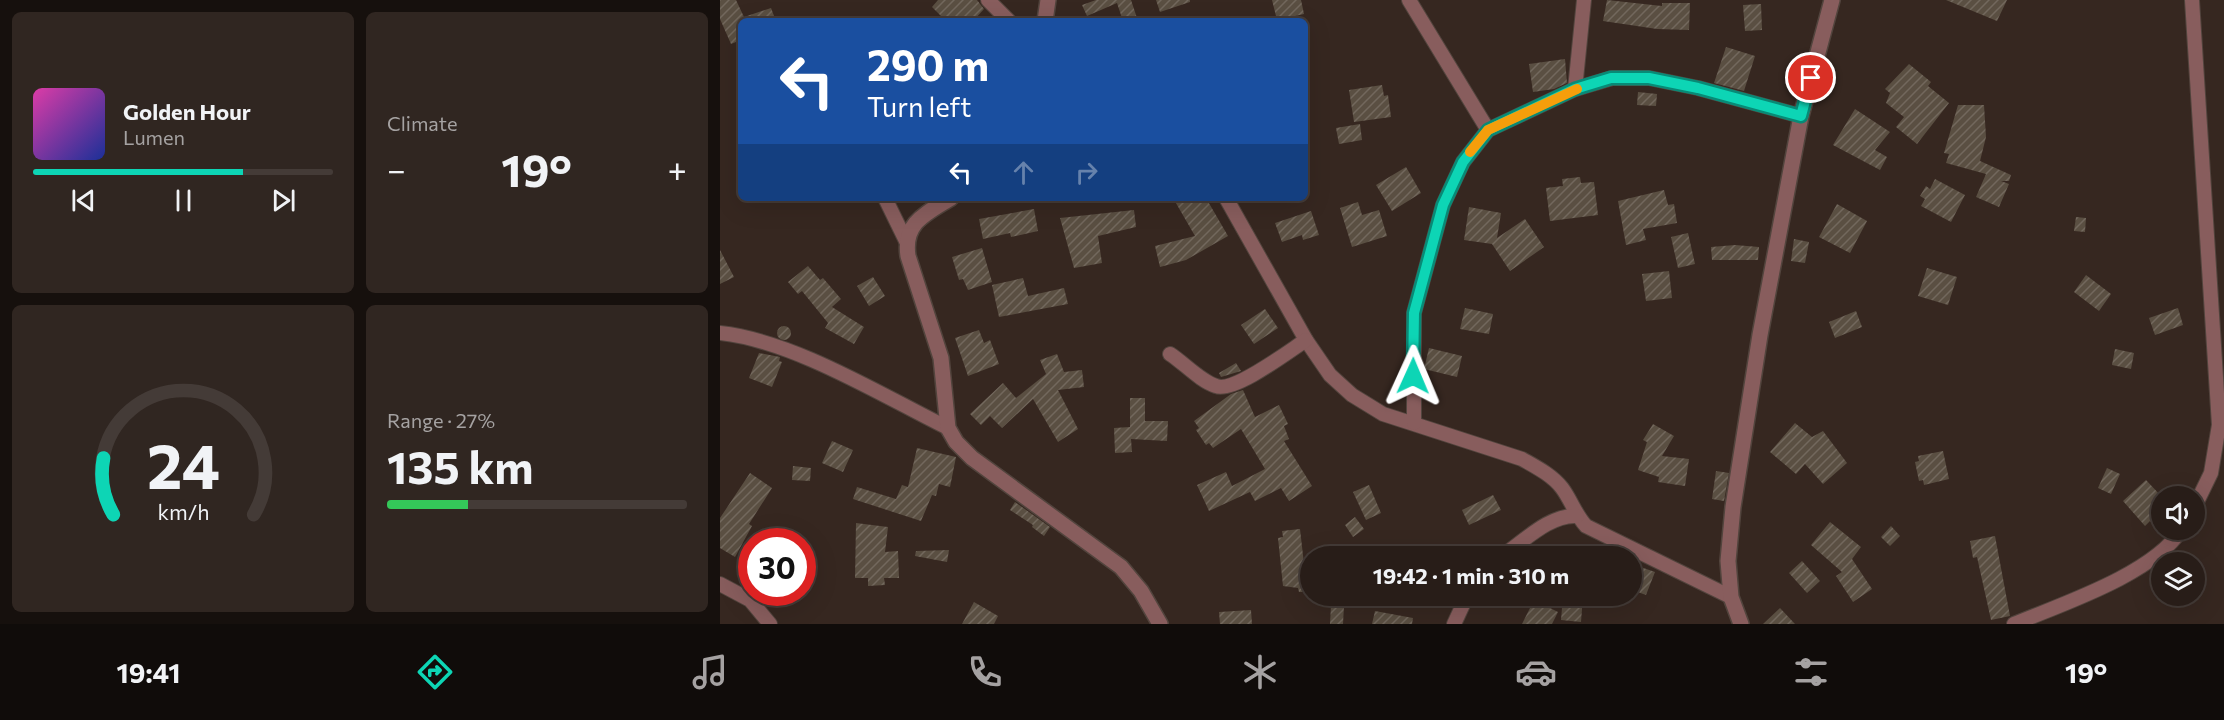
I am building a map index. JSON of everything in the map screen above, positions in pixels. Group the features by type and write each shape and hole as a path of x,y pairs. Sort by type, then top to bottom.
{"street":[{"path":"988,0 1006,18"},
{"path":"1045,18 1048,0"},
{"path":"1409,0 1488,130"},
{"path":"1575,89 1580,59 1584,0"},
{"path":"1741,624 1731,597 1728,561 1733,507 1760,335 1801,116 1832,0"},
{"path":"2192,0 2200,155 2220,328 2219,424 2211,473 2205,486"},
{"path":"1414,423 1414,313 1443,205 1463,162 1488,130 1575,89 1611,78 1649,78 1698,88 1801,116"},
{"path":"886,201 906,241 908,256 941,357 948,428 956,442 972,458 1121,567 1141,591 1160,624"},
{"path":"906,241 909,230 915,223 947,201"},
{"path":"1228,201 1306,340 1330,375 1352,395 1383,414 1522,459 1543,471 1561,488 1577,516 1586,525 1610,539 1731,597"},
{"path":"720,333 743,335 792,351 948,428"},
{"path":"1170,354 1216,386 1226,387 1255,373 1306,340"},
{"path":"1517,546 1564,516 1577,516"},
{"path":"2014,624 2101,587 2150,561 2175,540"},
{"path":"720,584 750,600 770,624"},
{"path":"1454,624 1462,606"}],"building":[{"path":"720,0 736,0 744,17 771,8 775,18 738,18 738,41 731,44 720,19"},
{"path":"938,0 977,0 984,9 976,18 943,18 932,7"},
{"path":"1096,0 1131,0 1137,18 1122,18 1117,3 1087,16 1082,5"},
{"path":"1156,0 1190,0 1190,2 1160,12"},
{"path":"1272,0 1301,0 1304,14 1276,18"},
{"path":"1607,0 1662,6 1662,3 1690,3 1689,30 1657,29 1603,21"},
{"path":"1946,0 2007,0 1997,21"},
{"path":"1761,4 1762,30 1745,31 1743,5"},
{"path":"1726,47 1755,56 1744,91 1714,83"},
{"path":"1565,59 1567,83 1554,89 1533,92 1529,64"},
{"path":"1909,64 1931,82 1928,86 1949,103 1917,144 1896,127 1904,117 1886,103 1890,93 1885,89"},
{"path":"1382,85 1384,96 1388,95 1391,117 1354,122 1349,90"},
{"path":"1638,92 1657,94 1656,106 1637,105"},
{"path":"1958,105 1984,105 1986,137 1980,161 2011,175 2009,181 2001,181 2009,184 1999,207 1976,197 1986,174 1946,163 1949,154 1944,153"},
{"path":"1855,109 1890,132 1875,150 1887,157 1880,170 1833,145"},
{"path":"1360,124 1362,140 1339,144 1336,128"},
{"path":"1406,167 1421,193 1392,211 1376,185"},
{"path":"1580,177 1581,183 1594,182 1598,215 1550,221 1546,188 1563,186 1562,179"},
{"path":"1935,179 1965,195 1951,222 1921,206 1925,199 1920,196 1926,186 1930,189"},
{"path":"1664,190 1668,205 1674,204 1677,223 1643,229 1646,240 1626,245 1618,201"},
{"path":"1175,201 1208,201 1228,236 1186,260 1160,267 1155,246 1195,236"},
{"path":"1358,202 1362,215 1379,210 1387,236 1352,247 1340,208"},
{"path":"1837,204 1867,221 1850,253 1819,237"},
{"path":"1469,207 1501,213 1497,238 1525,219 1544,247 1510,271 1492,244 1464,240"},
{"path":"1034,209 1038,231 1011,237 1010,233 983,239 979,219"},
{"path":"1134,210 1136,227 1098,236 1102,263 1074,268 1060,218"},
{"path":"1311,211 1319,235 1303,240 1302,235 1282,242 1275,223"},
{"path":"2076,217 2086,218 2085,232 2074,231"},
{"path":"1688,233 1695,264 1678,268 1671,237"},
{"path":"1794,239 1809,242 1805,263 1791,261"},
{"path":"1735,245 1759,247 1758,260 1712,260 1711,247"},
{"path":"982,248 992,282 968,290 963,279 959,280 952,257"},
{"path":"720,250 734,277 720,284"},
{"path":"808,266 820,280 823,278 841,299 832,307 864,327 854,344 825,328 828,323 802,291 798,294 788,282"},
{"path":"1927,268 1957,277 1948,305 1918,296"},
{"path":"1669,271 1672,298 1646,301 1642,274"},
{"path":"2086,275 2111,294 2099,311 2074,292"},
{"path":"873,277 885,296 869,306 857,286"},
{"path":"1023,278 1028,296 1064,288 1068,304 999,317 992,285"},
{"path":"1465,308 1493,314 1489,334 1460,329"},
{"path":"2178,308 2183,325 2155,335 2149,318"},
{"path":"1265,309 1278,328 1254,344 1241,325"},
{"path":"1856,311 1862,327 1835,338 1829,322"},
{"path":"784,326 789,328 791,333 789,338 784,340 779,338 777,333 779,328"},
{"path":"979,330 984,343 990,340 999,364 968,376 955,338"},
{"path":"1429,348 1462,356 1457,377 1424,369"},
{"path":"2115,349 2134,353 2131,369 2112,365"},
{"path":"759,353 780,357 779,361 782,362 772,387 749,378"},
{"path":"1057,354 1064,372 1082,370 1084,387 1058,390 1078,429 1058,442 1033,399 1002,428 990,416 981,425 970,414 1003,383 1016,398 1046,374 1040,360"},
{"path":"1236,363 1241,371 1221,377 1219,373"},
{"path":"1243,390 1255,417 1279,405 1288,424 1284,426 1289,439 1284,441 1312,486 1289,501 1281,488 1255,501 1250,492 1209,511 1197,485 1226,472 1232,486 1265,469 1241,429 1213,448 1209,443 1206,445 1196,430 1199,428 1194,421 1231,394"},
{"path":"1130,398 1145,398 1145,421 1168,421 1167,441 1131,439 1132,452 1115,453 1114,428 1130,427"},
{"path":"1795,423 1812,437 1823,431 1847,463 1823,484 1805,464 1796,474 1770,452"},
{"path":"1653,424 1674,436 1662,456 1689,459 1685,486 1658,482 1659,477 1638,470 1647,442 1643,440"},
{"path":"832,441 853,450 843,472 822,463"},
{"path":"917,448 956,457 950,487 939,484 936,496 932,495 921,521 853,499 857,487 896,499 902,485 908,487"},
{"path":"1943,451 1949,479 1924,485 1923,480 1919,481 1915,462 1919,461 1918,456"},
{"path":"793,466 811,468 810,481 792,480"},
{"path":"2107,468 2120,474 2111,494 2098,488"},
{"path":"1716,471 1729,473 1724,501 1712,499"},
{"path":"750,473 772,488 749,524 752,526 751,528 738,528 738,552 735,557 720,548 720,518"},
{"path":"2146,480 2152,486 2151,522 2145,526 2123,501"},
{"path":"1369,485 1381,513 1366,520 1353,492"},
{"path":"1493,495 1501,510 1469,525 1462,510"},
{"path":"1015,502 1050,527 1044,536 1032,527 1033,525 1010,510"},
{"path":"1355,517 1364,529 1353,537 1345,525"},
{"path":"1830,522 1861,547 1852,559 1872,589 1853,602 1836,576 1842,572 1811,545"},
{"path":"856,523 888,527 885,552 898,551 899,578 884,578 885,585 868,586 868,578 855,578"},
{"path":"1891,526 1900,536 1890,546 1881,537"},
{"path":"1300,529 1302,546 1300,546 1300,592 1298,588 1283,586 1278,538 1283,537 1282,531"},
{"path":"1995,536 2010,616 1991,620 1977,557 1973,558 1970,541"},
{"path":"949,550 947,562 915,556 916,551"},
{"path":"1802,561 1820,581 1807,593 1789,573"},
{"path":"1642,567 1655,572 1646,595 1642,594"},
{"path":"974,602 998,616 994,624 962,624"},
{"path":"1331,606 1344,606 1343,624 1330,624"},
{"path":"1531,606 1546,606 1558,612 1552,624 1522,624"},
{"path":"1562,606 1582,606 1581,622 1561,620"},
{"path":"1780,608 1795,624 1763,624"},
{"path":"1251,610 1252,624 1220,624 1219,612"},
{"path":"1375,611 1413,618 1412,624 1372,624"}],"slow traffic":[{"path":"1470,152 1488,130 1577,89"}],"route":[{"path":"1413,376 1414,313 1443,205 1463,162 1488,130 1575,89 1611,78 1649,78 1698,88 1801,116 1811,78"}]}
